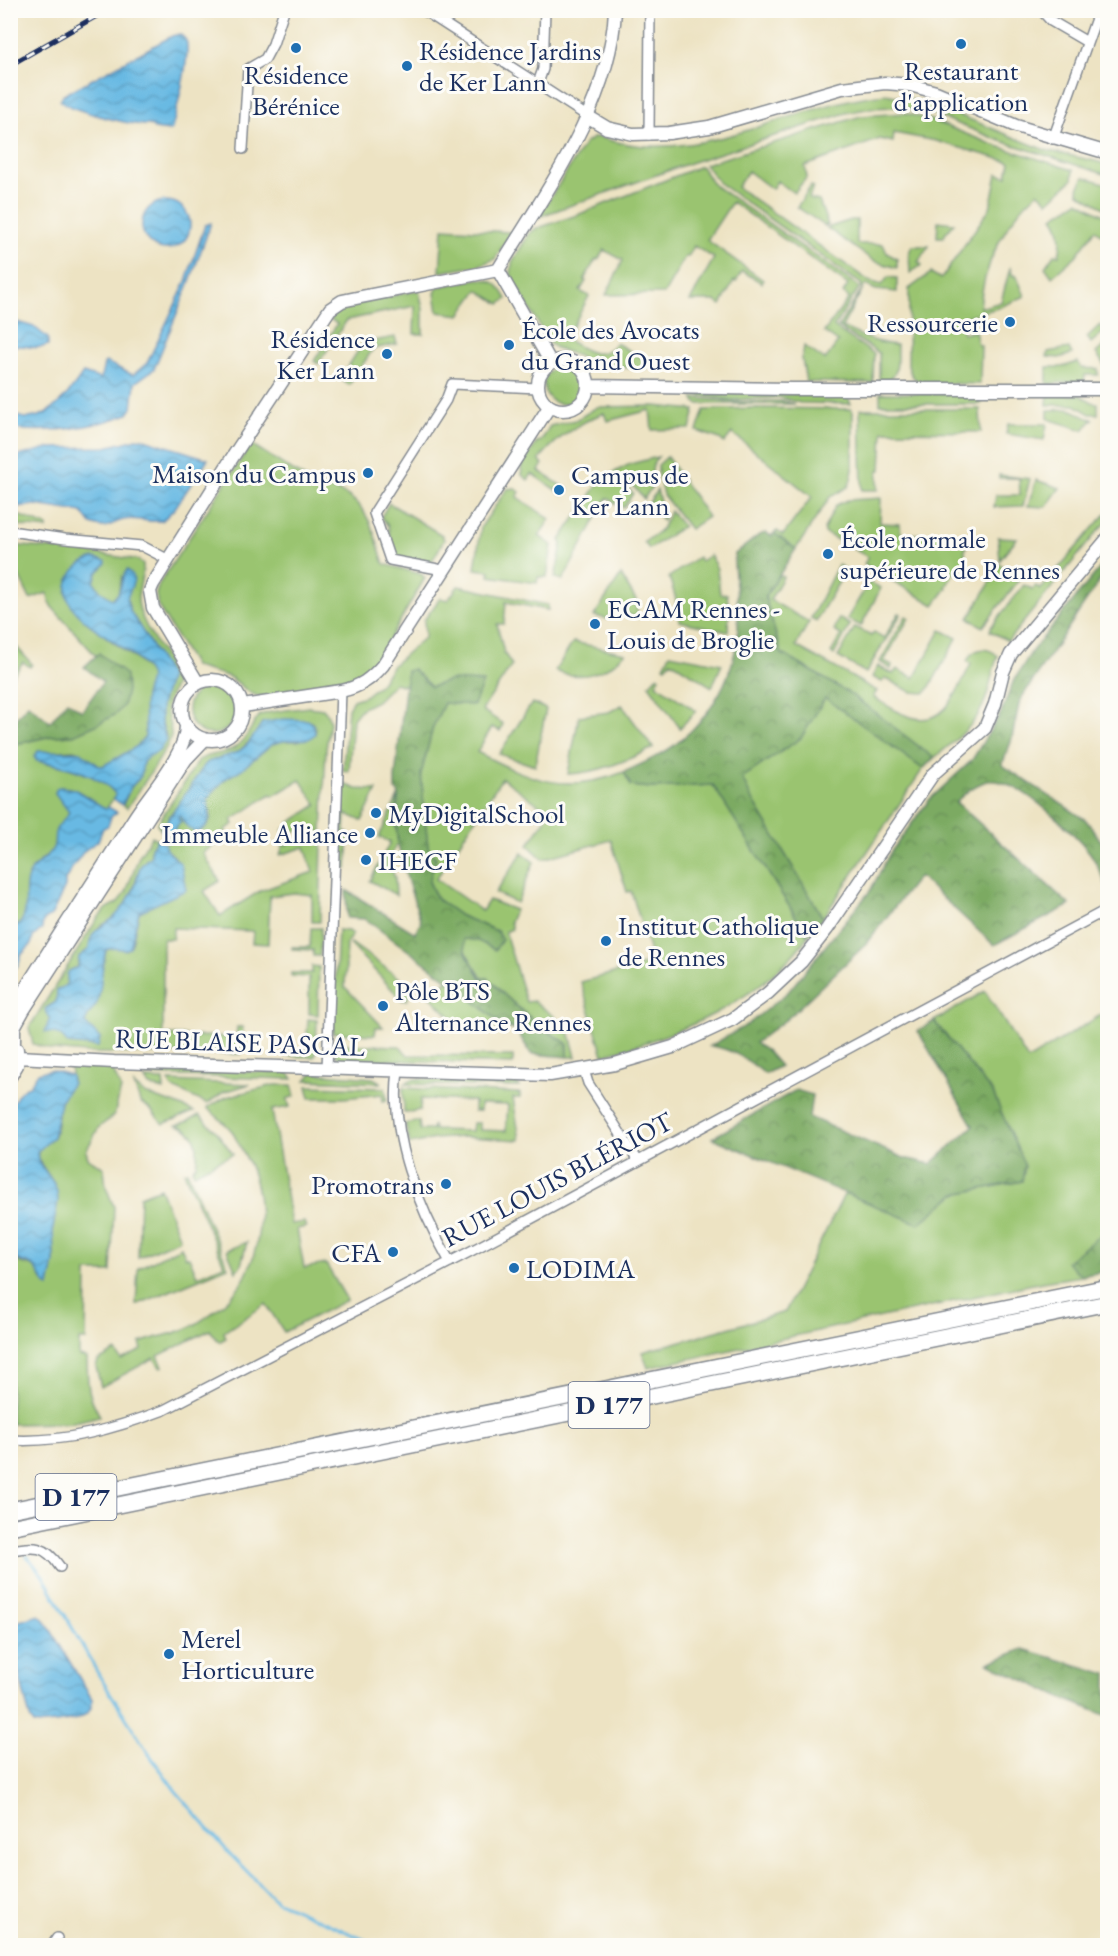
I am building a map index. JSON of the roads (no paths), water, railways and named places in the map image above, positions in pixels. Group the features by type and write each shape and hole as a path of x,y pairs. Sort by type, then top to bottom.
{"highway":[{"name":"D 177","path":"10,1510 1107,1287"},
{"name":"D 177","path":"10,1527 1107,1303"},
{"path":"10,1502 142,1484"},
{"path":"10,1532 111,1506"}],"street":[{"path":"243,149 249,69 265,59 273,44 284,10"},
{"path":"423,10 612,130 649,135 709,127 842,88 885,83 910,85 936,92 1016,126 1053,139 1107,153"},
{"path":"538,83 543,69 545,10"},
{"path":"198,683 153,608 151,600 150,591 168,559 330,309 342,302 361,297 498,270 578,137 599,89 615,24 615,10"},
{"path":"649,135 650,10"},
{"path":"1053,139 1099,10"},
{"path":"1042,12 1051,21 1087,42"},
{"path":"498,270 551,363"},
{"path":"564,360 576,364 585,373 588,386 584,398 575,407 562,410 549,406 540,397 537,388 541,372 551,363 564,360"},
{"path":"438,569 390,560 374,513 446,400 452,384 537,388"},
{"path":"588,386 792,389 1107,389"},
{"path":"243,706 341,691 355,688 366,682 383,665 549,406"},
{"path":"10,531 142,546 168,559"},
{"name":"RUE BLAISE PASCAL","path":"18,1057 550,1075 615,1064 673,1047 733,1019 768,993 801,962 827,929 933,774 985,728 1011,654 1107,538"},
{"path":"10,1013 178,753 186,734 182,714 183,702 188,691 198,683 212,679 226,682 237,692 243,706 241,720 233,732 220,739 206,740 195,735 186,726"},
{"path":"327,1069 341,691"},
{"path":"10,1077 17,1065 18,1057 12,1039 14,1027 22,1011 186,759 206,740"},
{"name":"RUE LOUIS BLÉRIOT","path":"10,1440 33,1442 76,1437 118,1427 164,1410 450,1262 1106,914"},
{"path":"584,1070 588,1083 638,1161"},
{"path":"398,1071 396,1085 404,1154 427,1218 450,1262"},
{"path":"10,1550 33,1548 47,1551 60,1567"}],"water":[{"path":"179,34 186,42 187,54 172,129 169,131 154,129 150,125 103,117 76,109 60,100 63,95"},
{"path":"166,201 183,208 190,225 183,242 166,249 149,242 142,225 149,208"},
{"path":"211,223 154,369 135,383 132,408 128,414 100,423 70,428 11,429 11,414 27,418 46,413 60,402 83,373 101,379 106,362 133,375 147,363 185,284 205,225"},
{"path":"10,320 34,327 48,338 48,345 44,347 11,346"},
{"path":"141,438 208,459 175,508 162,521 128,519 101,527 91,524 82,512 35,505 17,507 11,504 11,458 48,448 106,447"},
{"path":"94,558 106,561 97,573 94,582 100,591 112,599 120,590 127,570 131,573 134,581 127,601 130,611 170,676 161,705 161,722 166,740 159,751 143,762 141,776 131,787 122,805 114,799 116,795 110,788 91,776 69,768 37,761 34,757 38,751 81,752 99,766 103,766 136,747 145,737 144,701 150,679 149,674 141,663 128,652 82,618 71,606 67,592 74,570"},
{"path":"283,719 308,720 314,725 315,734 309,739 272,744 242,769 225,779 207,799 209,819 201,830 195,833 184,823 180,815 178,819 181,821 170,835 161,830 208,762 238,752 248,744 262,723"},
{"path":"59,787 74,789 106,809 108,807 117,812 111,817 108,826 103,828 98,841 84,851 72,868 51,916 43,921 42,929 33,937 31,945 22,954 18,966 11,971 11,926 19,925 22,920 27,880 32,870 54,846 56,830 69,812 55,793"},
{"path":"157,839 165,844 165,848 181,864 186,890 139,912 130,948 106,950 99,998 85,1023 100,1038 98,1047 68,1044 58,1035 45,1032 50,1018 45,1009 56,1002 57,990 66,985 69,971 78,967 79,957 89,949 92,935 114,918 127,901 134,889 140,867 151,856 151,848"},
{"path":"51,1070 71,1075 72,1083 60,1102 53,1137 37,1152 38,1161 55,1185 58,1201 53,1228 54,1262 49,1287 34,1267 20,1261 11,1252 10,1102 14,1101 22,1090 30,1086 37,1074"},
{"path":"39,1615 46,1622 92,1699 87,1713 73,1720 39,1725 34,1724 30,1718 12,1646 11,1632 17,1622"}],"waterway":[{"path":"27,1556 43,1576 100,1677 149,1754 175,1790 228,1852 276,1901 379,1946"}],"railway":[{"path":"10,65 107,10"}],"place":[{"name":"Restaurant d'application","path":"961,44"},
{"name":"Résidence Bérénice","path":"296,48"},
{"name":"Résidence Jardins de Ker Lann","path":"407,66"},
{"name":"Ressourcerie","path":"1010,322"},
{"name":"École des Avocats du Grand Ouest","path":"509,345"},
{"name":"Résidence Ker Lann","path":"387,354"},
{"name":"Maison du Campus","path":"368,473"},
{"name":"Campus de Ker Lann","path":"559,490"},
{"name":"École normale supérieure de Rennes","path":"828,554"},
{"name":"ECAM Rennes - Louis de Broglie","path":"595,624"},
{"name":"MyDigitalSchool","path":"376,813"},
{"name":"Immeuble Alliance","path":"370,833"},
{"name":"IHECF","path":"366,860"},
{"name":"Institut Catholique de Rennes","path":"606,941"},
{"name":"Pôle BTS Alternance Rennes","path":"383,1006"},
{"name":"Promotrans","path":"446,1184"},
{"name":"CFA","path":"393,1252"},
{"name":"LODIMA","path":"514,1268"},
{"name":"Merel Horticulture","path":"169,1654"}]}
